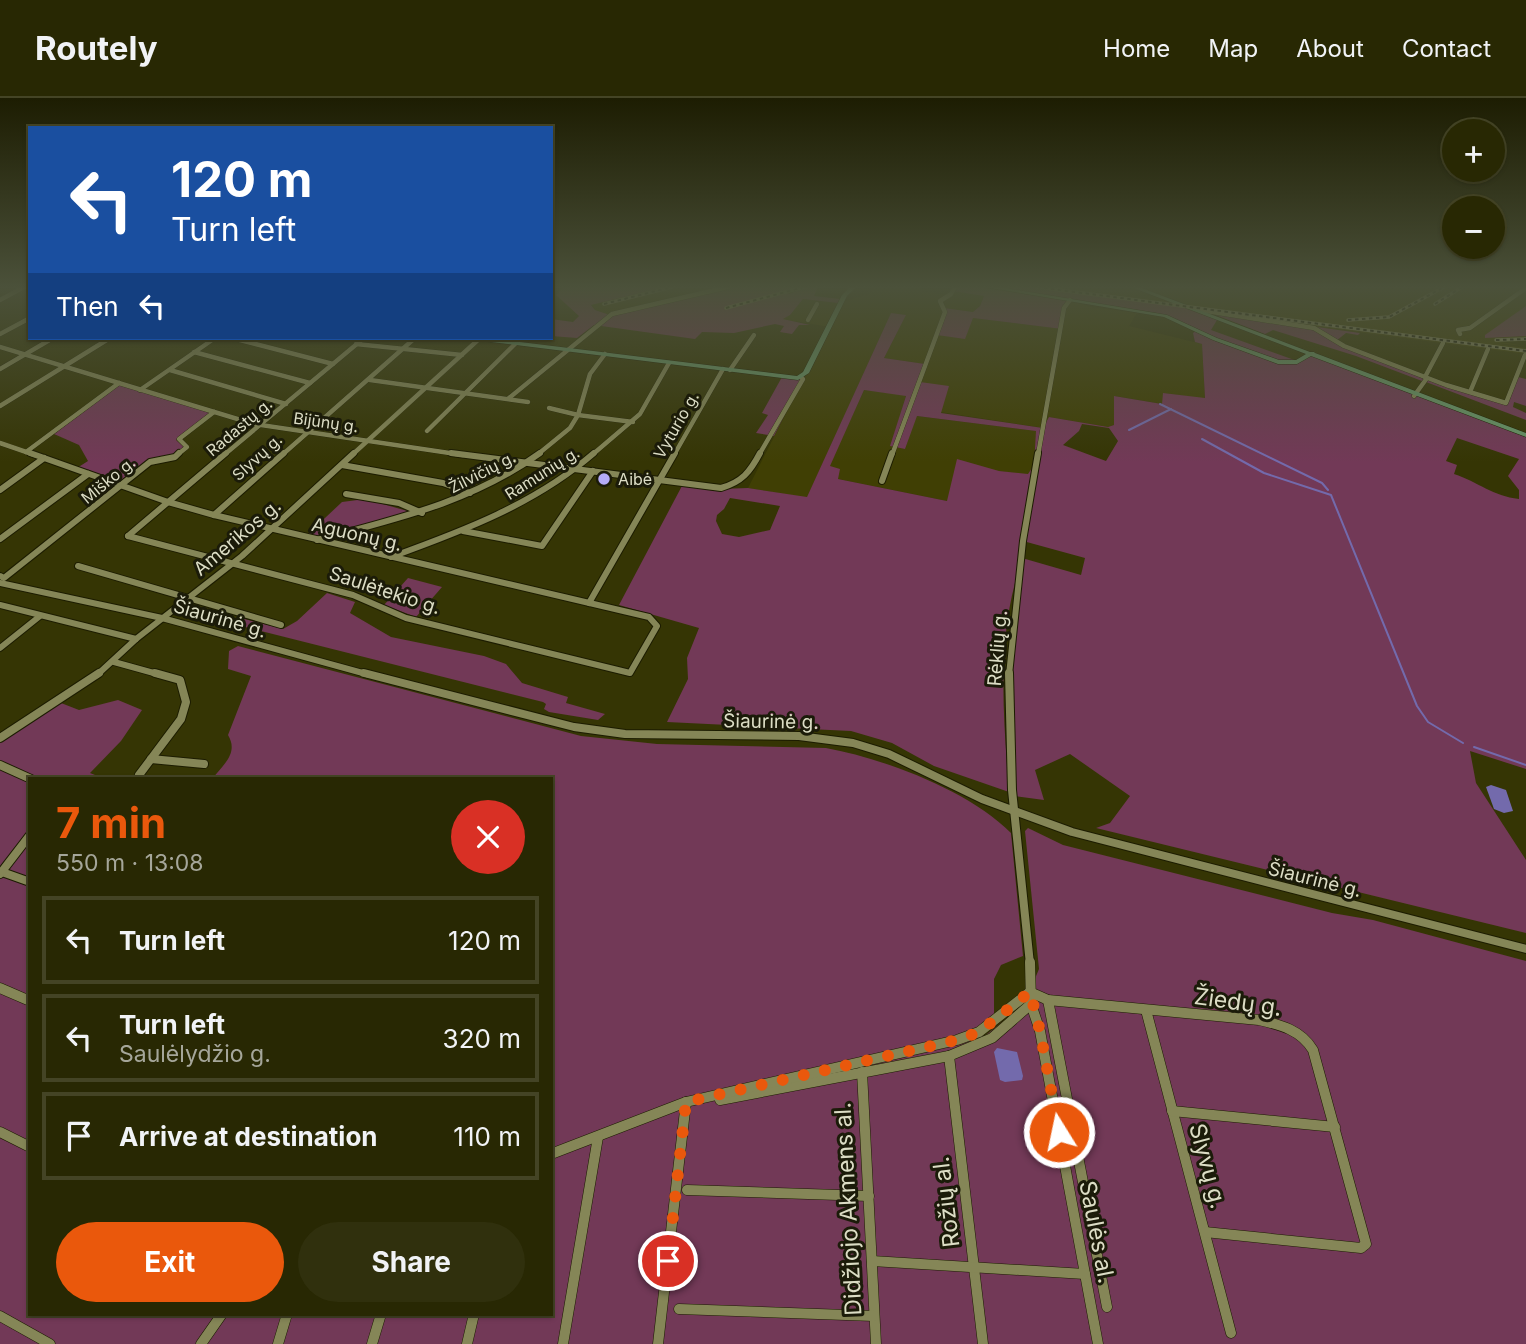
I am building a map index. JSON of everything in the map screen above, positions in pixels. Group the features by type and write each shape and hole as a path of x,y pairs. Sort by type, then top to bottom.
{"street":[{"path":"0,369 40,345"},
{"path":"0,406 98,345"},
{"path":"140,390 204,345"},
{"path":"260,345 333,364"},
{"name":"Radastų g.","path":"128,536 355,345"},
{"path":"367,345 462,355"},
{"name":"Slyvų g.","path":"214,515 408,345"},
{"name":"Amerikos g.","path":"0,738 78,689 114,662 162,618 233,564 473,345"},
{"path":"427,431 514,345"},
{"path":"534,345 782,377 801,377 806,373 820,345"},
{"path":"506,398 571,345"},
{"name":"Vyturio g.","path":"589,603 658,480 727,370 746,345"},
{"path":"882,481 933,345"},
{"name":"Rėklių g.","path":"1031,1004 1030,938 1008,717 1009,653 1022,569 1023,541 1057,345"},
{"path":"1230,345 1274,362 1297,362 1312,353"},
{"path":"1292,345 1526,435"},
{"path":"1343,345 1426,377 1508,402 1525,355"},
{"path":"1415,394 1442,345"},
{"name":"Bijūnų g.","path":"0,347 260,425 525,464 721,488 744,480 793,398 803,379 801,377"},
{"path":"1470,392 1488,349"},
{"path":"194,352 310,383"},
{"name":"Žilvičių g.","path":"316,541 422,513 470,493 525,464 557,441 578,415 590,374 605,354"},
{"name":"Ramunių g.","path":"391,557 486,522 576,469 633,422 644,409 669,363"},
{"path":"170,370 286,404"},
{"path":"370,380 528,402"},
{"path":"26,452 119,383"},
{"path":"549,408 578,415 633,422"},
{"name":"Miško g.","path":"2,579 150,462 182,453 187,447 179,439 214,412"},
{"name":"Aguonų g.","path":"1,445 214,515 649,617 656,621 657,628 631,673"},
{"path":"0,490 44,458"},
{"path":"342,465 443,483 470,493"},
{"path":"460,531 542,545 593,471"},
{"path":"0,539 88,474"},
{"path":"346,494 399,503 422,513"},
{"name":"Saulėtekio g.","path":"128,536 353,595 405,618 631,673"},
{"path":"78,566 281,625"},
{"name":"Šiaurinė g.","path":"2,579 162,618 293,655 584,729 642,735 819,737 853,743 889,754 982,799 1092,839 1526,949"},
{"path":"0,605 136,639"},
{"path":"0,648 40,616"},
{"path":"114,662 180,680 186,702 181,719 139,775"},
{"path":"151,759 204,764"},
{"path":"0,765 28,778"},
{"path":"28,838 1,873 28,881"},
{"path":"0,988 28,1000"},
{"path":"553,1153 686,1102 957,1040 979,1032 1030,992"},
{"name":"Žiedų g.","path":"1030,992 1048,1000 1259,1020 1292,1029 1303,1037 1313,1050 1366,1239 1365,1247 1205,1232"},
{"path":"1048,1000 1107,1307"},
{"path":"720,1100 950,1056 992,1038 1014,1022 1031,1004"},
{"name":"Saulės al.","path":"1031,1004 1040,1031 1098,1344"},
{"name":"Slyvų g.","path":"1146,1010 1231,1333"},
{"name":"Rožių al.","path":"950,1056 983,1344"},
{"name":"Didžiojo Akmens al.","path":"862,1072 876,1344"},
{"path":"658,1344 686,1102"},
{"path":"1172,1111 1335,1127"},
{"path":"0,1132 28,1146"},
{"path":"563,1344 598,1137"},
{"path":"687,1190 869,1196"},
{"path":"872,1261 1085,1274"},
{"path":"679,1309 874,1317"},
{"path":"0,1316 50,1344"},
{"path":"201,1344 221,1316"},
{"path":"278,1344 287,1316"},
{"path":"372,1344 380,1316"},
{"path":"467,1344 474,1316"}],"shaded area":[{"path":"821,345 876,345 807,498 748,488"},
{"path":"876,345 891,345 884,358 925,364 920,382 949,386 941,413 1043,428 1049,417 1108,427 1114,425 1114,396 1162,404 1163,393 1205,398 1202,345 1253,345 1300,362 1311,356 1319,357 1526,437 1526,769 1470,751 1476,783 1526,860 1526,933 1096,828 1110,823 1130,796 1070,754 1035,770 1044,800 1015,796 1008,717 1019,584 1015,583 1006,635 1003,687 1009,792 934,766 892,743 851,731 667,722 688,679 687,658 699,628 619,605 683,484 720,489 748,488 807,497","holes":["864,390 906,396 890,446 905,449 917,416 1036,431 1034,465 1028,474 999,471 957,459 947,501 838,479 840,469 830,466","1082,424 1109,428 1118,441 1106,461 1063,445 1079,431","1457,438 1519,459 1508,476 1519,490 1519,499 1501,495 1454,474 1457,465 1446,461","730,498 780,506 770,530 739,537 722,534 716,521 717,515","1023,541 1085,558 1081,575 1022,558"]},
{"path":"891,345 1202,345 1205,399 1164,393 1163,404 1115,396 1114,425 1108,427 1049,417 1044,428 940,412 920,382 925,364 884,358"},
{"path":"1321,345 1346,345 1424,379 1422,381"},
{"path":"1458,345 1507,345 1526,348 1526,354"},
{"path":"806,373 774,436 756,433 768,415 762,413 782,377 794,378"},
{"path":"1518,377 1526,379 1526,406 1514,402 1513,407 1526,413 1526,420 1426,382 1428,380 1507,403"},
{"path":"119,385 211,412 176,440 184,447 181,452 161,458 120,484 77,468 88,461 79,445 54,434"},
{"path":"864,390 906,395 891,446 905,449 916,416 1037,431 1034,465 1028,475 999,471 947,501 838,479 829,466"},
{"path":"365,499 411,512 318,538 307,535 342,502"},
{"path":"408,578 442,587 416,617 384,605"},
{"path":"327,593 355,602 350,613 391,637 484,656 506,664 522,683 568,697 566,703 605,714 598,720 549,712 544,709 546,704 543,702 237,625 241,618 283,629 297,621"},
{"path":"238,646 581,736 657,744 826,748 899,768 949,790 993,817 1011,833 1023,956 1001,965 994,979 994,1015 982,1038 1024,1005 1039,969 1025,831 1028,828 1063,845 1332,913 1373,920 1526,961 1526,1344 0,1344 0,742 61,703 79,710 118,700 142,710 121,741 90,773 100,777 28,777 28,1316 553,1316 553,777 214,777 231,753 228,735 251,676 228,669 229,651"},
{"path":"1491,785 1506,790 1513,811 1504,813 1494,809 1486,787"},
{"path":"997,1048 1017,1052 1022,1080 1000,1080 994,1052"}],"waterway":[{"path":"1160,404 1171,409"},
{"path":"1129,430 1171,409"},
{"path":"1171,409 1322,483 1328,490"},
{"path":"1202,439 1264,473 1331,495 1417,706 1428,722 1463,743"},
{"path":"1474,747 1526,765"}],"railway":[{"path":"1481,345 1526,351"}],"place":[{"name":"Aibė","path":"604,479"}],"route":[{"path":"668,1261 686,1102 721,1092 923,1050 957,1040 979,1032 1030,992 1059,1132"}]}
